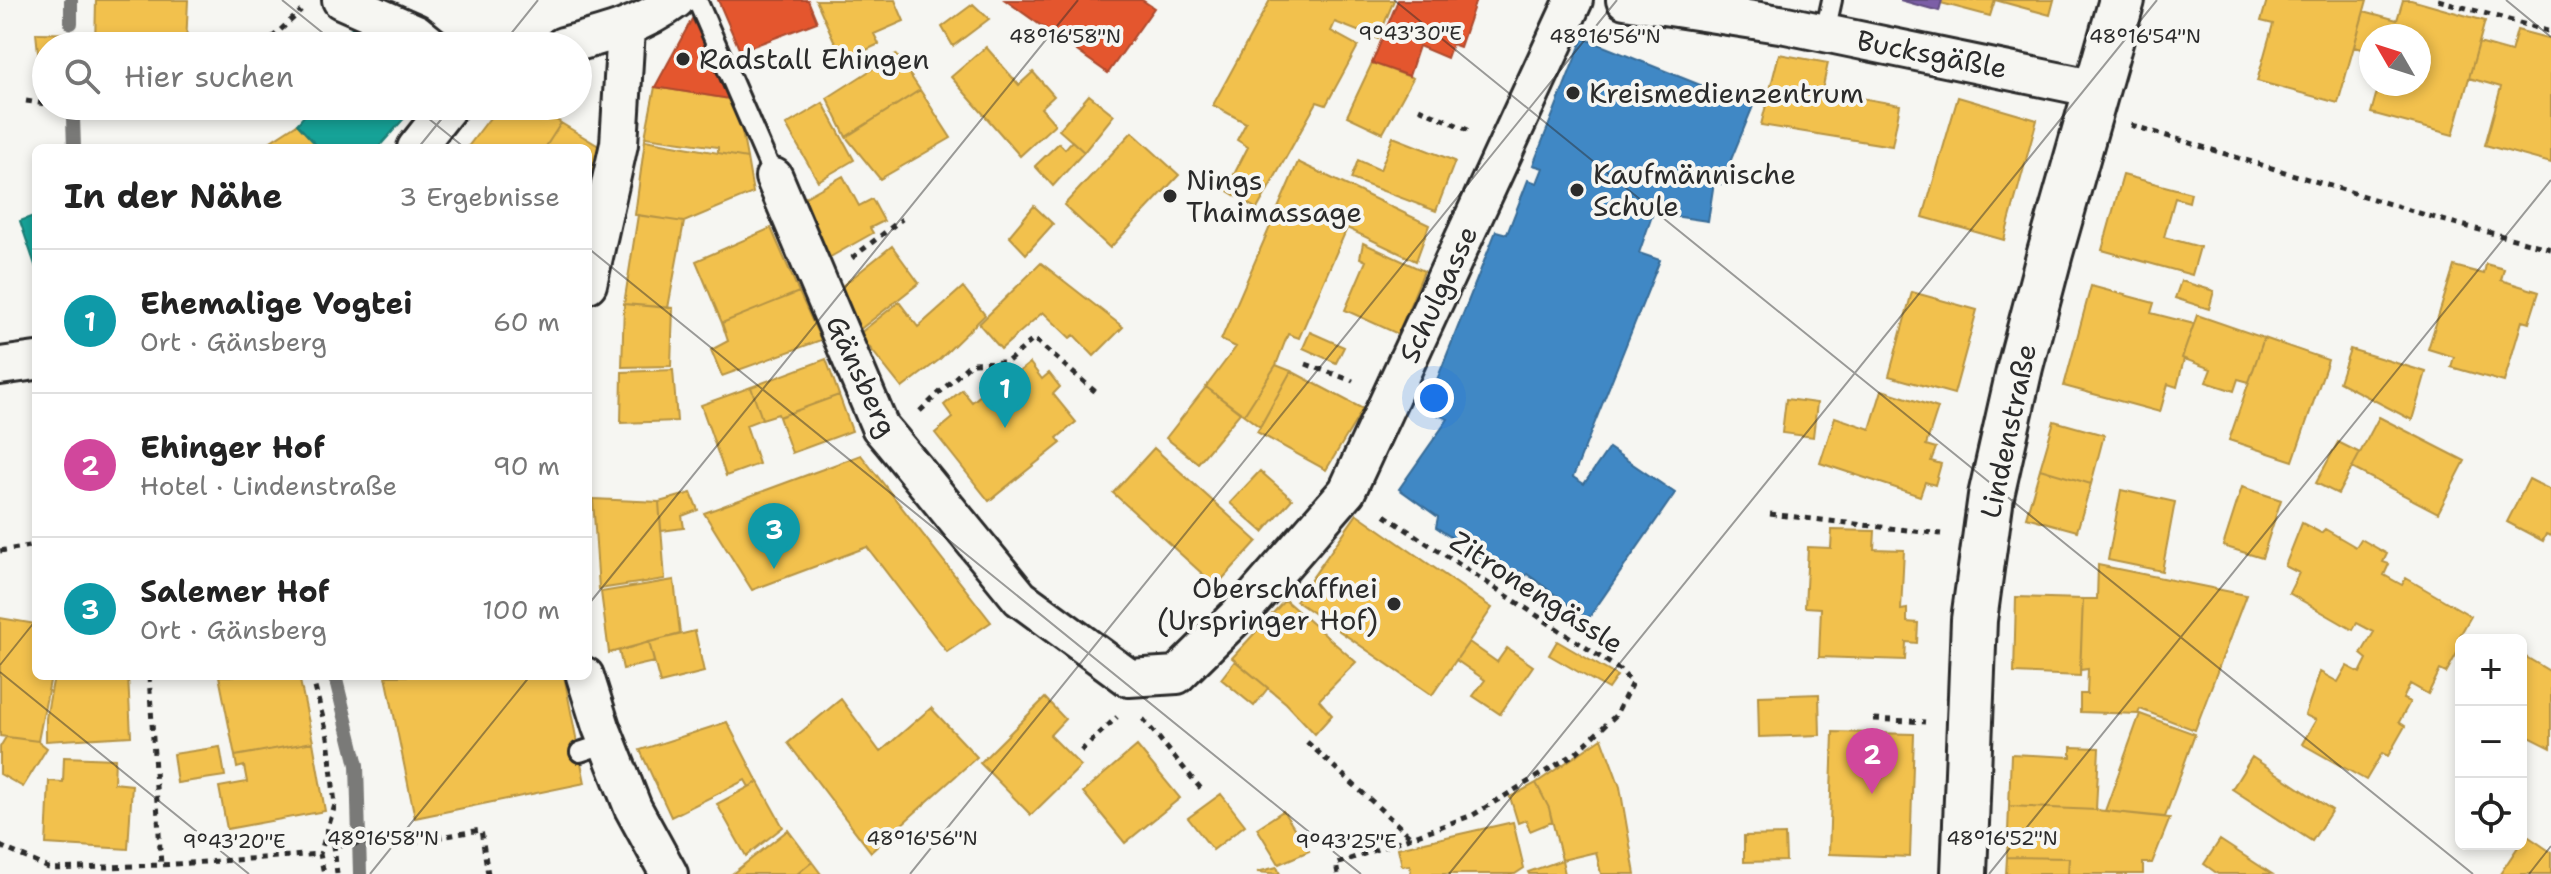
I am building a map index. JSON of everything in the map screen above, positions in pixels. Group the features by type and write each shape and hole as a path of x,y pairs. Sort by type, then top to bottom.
{"street":[{"path":"341,0 414,32"},
{"path":"592,38 626,29 676,0"},
{"name":"Schulgasse","path":"1177,675 1248,605 1347,491 1574,0"},
{"name":"Bucksgäßle","path":"1625,0 1828,16 2092,100"},
{"name":"Lindenstraße","path":"1964,874 1974,620 1991,496 2020,367 2122,0"},
{"path":"592,266 619,144 626,29"},
{"path":"419,144 438,120"},
{"name":"Gänsberg","path":"774,177 880,427 1020,598 1129,678 1177,675"},
{"path":"0,366 32,362"},
{"path":"585,680 593,747 633,808 669,874"}],"lane":[{"name":"Gänsberg","path":"697,0 774,177"}],"path":[{"path":"2438,0 2551,32"},
{"path":"279,32 304,9"},
{"path":"2092,100 2439,219 2551,249"},
{"path":"26,101 32,102"},
{"path":"1419,108 1506,146"},
{"path":"819,283 902,219"},
{"path":"891,440 971,363 1007,362 1034,339 1098,394"},
{"name":"Zitronengässle","path":"1338,874 1336,864 1473,815 1576,753 1615,716 1632,683 1620,670 1347,491"},
{"path":"1770,514 1986,539"},
{"path":"0,551 32,546"},
{"path":"149,680 161,865"},
{"path":"313,680 328,737 335,805 320,854 324,874"},
{"path":"1134,709 1202,790"},
{"path":"1307,742 1411,837"},
{"path":"337,874 334,845 418,841 481,830 488,874"},
{"path":"0,846 51,869 320,854"}],"building: Wohnen":[{"path":"96,0 188,0 187,32 95,32"},
{"path":"816,0 895,0 904,21 874,34 879,44 843,61"},
{"path":"1270,0 1394,0 1378,39 1335,22 1331,31 1358,46 1326,105 1317,102 1257,209 1226,190 1248,147 1237,140 1246,123 1213,105"},
{"path":"1942,0 1995,0 1990,16 1941,3"},
{"path":"1995,0 2054,0 2050,15"},
{"path":"2267,0 2367,0 2338,103 2257,81 2273,24 2261,21"},
{"path":"2403,0 2411,0 2485,21 2453,135 2371,113 2376,96 2431,96 2431,24 2360,24 2364,11 2397,20"},
{"path":"973,4 989,19 953,46 942,27"},
{"path":"2359,29 2359,48 2354,47"},
{"path":"2517,30 2551,39 2551,163 2485,145 2501,87 2469,78 2479,43 2511,52"},
{"path":"986,47 1019,85 1033,72 1054,96 1041,108 1055,124 1020,156 951,77"},
{"path":"896,54 920,90 846,137 827,98"},
{"path":"1779,54 1828,63 1822,91 1900,105 1892,146 1761,125"},
{"path":"1372,63 1413,78 1383,133 1347,116"},
{"path":"655,87 736,100 747,158 718,153 718,147 645,137"},
{"path":"920,90 951,138 880,179 846,137"},
{"path":"1089,95 1114,115 1084,152 1059,130"},
{"path":"1958,97 2037,120 2004,240 1923,217"},
{"path":"823,103 854,160 818,181 786,125"},
{"path":"488,120 557,120 561,123 548,144 470,144"},
{"path":"561,123 605,150 592,184 592,144 548,144"},
{"path":"297,124 315,144 266,144"},
{"path":"1132,132 1179,175 1110,248 1064,205"},
{"path":"1393,137 1455,161 1436,211 1351,179 1358,160 1380,170"},
{"path":"645,140 747,158 753,193 684,222 635,215"},
{"path":"1072,141 1084,152 1053,186 1035,166 1059,143 1065,149"},
{"path":"1298,162 1429,225 1416,261 1347,228 1299,338 1288,334 1276,365 1244,415 1206,387 1236,347 1221,340"},
{"path":"2123,175 2191,193 2189,202 2175,198 2164,237 2200,247 2192,275 2102,250"},
{"path":"843,176 859,206 872,199 884,221 870,228 873,233 825,260 793,204"},
{"path":"1034,206 1053,224 1026,254 1009,236"},
{"path":"638,215 684,222 668,308 624,304"},
{"path":"771,228 799,292 722,323 696,261"},
{"path":"1363,243 1424,271 1398,334 1345,310 1366,261 1360,258"},
{"path":"892,246 919,283 858,331 837,290"},
{"path":"1041,263 1123,327 1094,356 1074,335 1070,338 1043,312 1001,349 979,324"},
{"path":"2486,264 2504,269 2501,280 2539,292 2529,323 2522,321 2504,382 2451,367 2454,357 2428,349 2454,266 2484,274"},
{"path":"2181,281 2214,291 2209,309 2175,298"},
{"path":"2091,286 2154,303 2151,313 2194,324 2182,358 2177,387 2168,384 2160,412 2064,386"},
{"path":"963,287 985,315 939,360 902,388 859,334 899,302 918,327"},
{"path":"799,292 821,340 722,376 711,350 728,341 722,323"},
{"path":"1912,292 1977,310 1954,394 1889,376"},
{"path":"624,304 673,308 671,366 622,367"},
{"path":"2197,315 2264,338 2249,382 2238,379 2234,391 2206,382 2211,369 2182,358"},
{"path":"1310,332 1344,347 1336,363 1303,348"},
{"path":"2264,338 2328,360 2293,461 2229,440"},
{"path":"2350,349 2426,372 2412,420 2339,382"},
{"path":"826,359 839,395 779,417 778,414 762,419 751,387"},
{"path":"1030,363 1042,379 1049,373 1060,387 1053,394 1076,422 1057,438 1061,443 989,501 935,433 953,418 944,405 962,390 972,402 1008,373 1011,378"},
{"path":"1276,365 1291,371 1260,427 1244,415"},
{"path":"673,370 677,421 621,423 622,372"},
{"path":"1291,371 1363,409 1326,470 1257,432"},
{"path":"751,387 762,419 746,425 759,464 726,476 701,405"},
{"path":"1206,387 1240,413 1198,463 1166,438"},
{"path":"1882,390 1938,408 1926,445 1936,448 1931,461 1941,464 1935,485 1925,482 1920,496 1820,463 1835,417 1870,429"},
{"path":"839,395 852,431 792,453 779,417"},
{"path":"1786,399 1817,403 1813,437 1782,433"},
{"path":"2379,417 2465,461 2438,513 2352,468"},
{"path":"2054,421 2104,435 2091,484 2040,469"},
{"path":"2338,442 2360,453 2338,494 2316,483"},
{"path":"1154,448 1257,541 1216,586 1113,493"},
{"path":"861,455 991,622 947,652 867,547 752,590 704,513"},
{"path":"2040,469 2091,484 2077,531 2026,517"},
{"path":"1260,471 1292,499 1263,532 1230,503"},
{"path":"2529,479 2551,490 2551,536 2546,534 2543,541 2507,522"},
{"path":"2242,487 2281,500 2262,558 2223,546"},
{"path":"2121,490 2175,502 2162,571 2108,560"},
{"path":"691,493 698,510 682,516 684,528 661,531 659,502"},
{"path":"593,499 659,502 665,579 599,589"},
{"name":"Oberschaffnei (Urspringer Hof)","path":"1357,514 1492,608 1432,695 1296,601"},
{"path":"2302,523 2321,533 2325,529 2356,547 2361,539 2387,554 2383,562 2389,564 2384,575 2402,585 2406,578 2471,616 2461,634 2455,634 2455,657 2446,673 2440,670 2428,694 2410,684 2403,699 2410,702 2399,722 2405,726 2388,756 2382,753 2366,780 2302,744 2316,720 2305,715 2320,672 2338,682 2347,666 2360,673 2367,659 2361,654 2374,632 2357,623 2353,630 2289,593 2299,573 2285,566"},
{"path":"1832,530 1875,531 1874,549 1904,550 1901,610 1907,609 1907,622 1918,623 1917,643 1906,642 1905,660 1819,657 1821,608 1805,607 1808,547 1831,548"},
{"path":"2098,565 2246,595 2195,730 2140,709 2138,714 2080,712 2080,694 2087,694 2088,669 2080,670 2083,599 2097,599"},
{"path":"674,580 680,634 609,653 601,592"},
{"path":"2016,597 2083,599 2080,676 2014,673"},
{"path":"1285,600 1356,662 1319,700 1332,715 1315,734 1286,703 1232,658"},
{"path":"0,618 32,623 32,680 50,680 38,741 0,736"},
{"path":"695,631 704,672 660,683 649,642"},
{"path":"1557,641 1617,676 1608,689 1549,655"},
{"path":"649,642 654,662 623,669 619,651"},
{"path":"1469,642 1497,662 1507,648 1533,666 1500,714 1473,696 1485,680 1456,660"},
{"path":"2527,658 2551,672 2551,748 2527,736"},
{"path":"1235,661 1268,688 1254,706 1221,679"},
{"path":"53,680 128,680 131,736 46,741 46,718"},
{"path":"220,680 300,680 313,742 235,756"},
{"path":"387,680 565,680 585,783 415,818"},
{"path":"1819,694 1820,735 1759,737 1758,696"},
{"path":"1045,698 1065,719 1050,735 1081,766 1031,815 980,763"},
{"path":"841,699 880,752 931,708 977,757 871,852 788,743"},
{"path":"2140,714 2195,734 2165,817 2105,811"},
{"path":"727,722 758,782 749,787 745,780 671,817 640,750"},
{"path":"1833,732 1914,734 1910,857 1829,854"},
{"path":"6,737 38,741 47,748 23,787 0,774 0,747"},
{"path":"1602,738 1620,787 1635,874 1601,874 1596,852 1562,860 1549,808 1536,783"},
{"path":"313,742 325,811 227,829 219,787 247,782 244,766 237,768 235,756"},
{"path":"1137,746 1180,798 1125,843 1083,792"},
{"path":"220,747 225,776 177,783 173,754"},
{"path":"2071,747 2099,748 2096,810 2009,806 2011,754 2071,757"},
{"path":"64,757 115,759 114,783 132,785 128,849 46,844 49,781 63,782"},
{"path":"2252,757 2332,810 2312,841 2232,789"},
{"path":"758,782 783,827 746,856 717,804"},
{"path":"1536,783 1549,808 1552,822 1530,831 1526,820 1518,823 1510,797"},
{"path":"1221,794 1245,825 1213,850 1188,818"},
{"path":"2009,806 2096,810 2170,818 2152,863 2143,863 2143,874 2068,874 2069,858 2007,857"},
{"path":"1283,811 1309,851 1279,864 1257,828"},
{"path":"1513,822 1524,868 1515,874 1411,874 1410,865 1402,866 1398,848"},
{"path":"788,830 812,862 797,874 732,874"},
{"path":"1785,835 1786,861 1744,862 1744,836"},
{"path":"2527,836 2551,852 2551,874 2500,874 2516,850 2527,850"},
{"path":"2220,840 2272,874 2218,874 2204,864"},
{"path":"2007,857 2069,858 2068,874 2006,874"},
{"path":"1562,860 1565,874 1528,872"},
{"path":"812,862 821,874 797,874"},
{"path":"1277,867 1280,874 1257,872"}],"building: Handel":[{"path":"718,0 808,0 817,22 740,51"},
{"path":"1005,0 1142,0 1154,8 1108,73"},
{"path":"1398,0 1476,0 1460,47 1452,44 1447,58 1419,46 1409,76 1372,63"},
{"path":"692,19 720,65 736,100 655,87"}],"building: Büros":[{"path":"1900,0 1942,0 1939,11"}],"building: Schulen":[{"path":"1583,38 1753,106 1721,184 1714,182 1708,221 1653,213 1639,253 1660,260 1573,477 1584,484 1609,448 1675,493 1588,619 1527,574 1520,584 1436,527 1438,517 1399,489 1448,419 1425,410 1496,231 1507,234 1528,180 1537,183 1543,168 1533,165"}],"building: Öffentlich":[{"path":"354,25 363,32 349,32"},
{"path":"301,120 403,120 382,144 315,144 297,124"},
{"path":"32,216 32,256 20,221"}],"waterway":[{"path":"71,0 71,23"},
{"path":"73,120 74,144"},
{"path":"336,680 357,765 360,874"}],"place":[{"name":"Radstall Ehingen","path":"683,59"},
{"name":"Kreismedienzentrum","path":"1573,93"},
{"name":"Kaufmännische Schule","path":"1577,190"},
{"name":"Nings Thaimassage","path":"1170,196"},
{"name":"Ehemalige Vogtei","path":"1005,428"},
{"name":"Salemer Hof","path":"774,569"},
{"name":"Oberschaffnei (Urspringer Hof)","path":"1394,604"},
{"name":"Ehinger Hof","path":"1872,794"}]}
